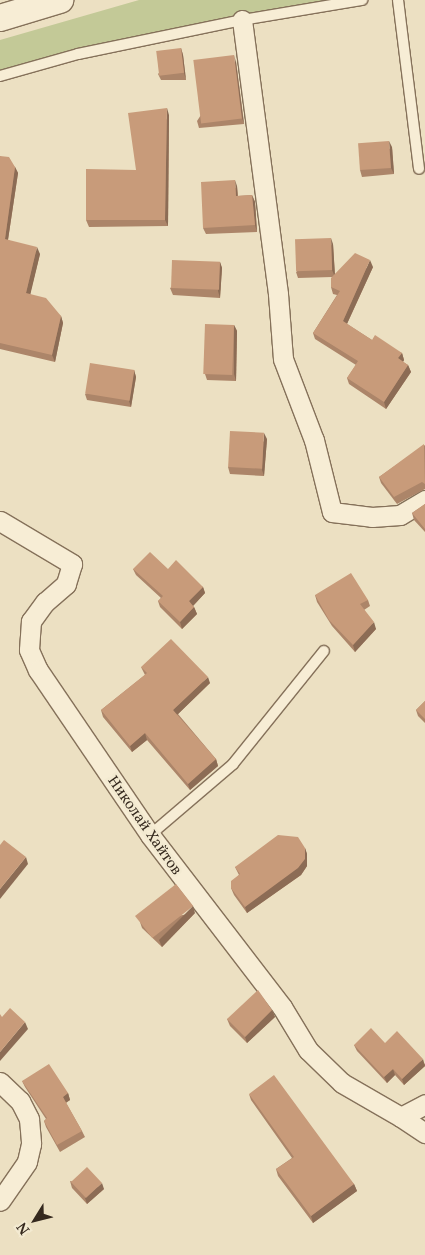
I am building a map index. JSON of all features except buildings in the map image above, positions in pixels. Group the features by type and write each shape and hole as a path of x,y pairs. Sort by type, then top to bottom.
{"main road":[{"path":"4,16 32,0"},
{"path":"4,16 60,0"}],"street":[{"path":"242,20 278,294 283,359 314,440 332,512 372,517 400,515 425,500"},
{"name":"Николай Хайтов","path":"0,521 72,564 66,584 45,602 31,621 29,650 38,670 150,835 282,1007 308,1050 342,1083 425,1133"},
{"path":"0,1082 20,1101 29,1119 31,1144 27,1162 0,1201"},
{"path":"401,1117 425,1104"}],"lane":[{"path":"0,76 78,54 242,20 362,0"},
{"path":"398,0 419,170"},
{"path":"150,835 233,764 324,651"}],"green space":[{"path":"139,0 362,0 267,17 0,76 0,40"}]}
